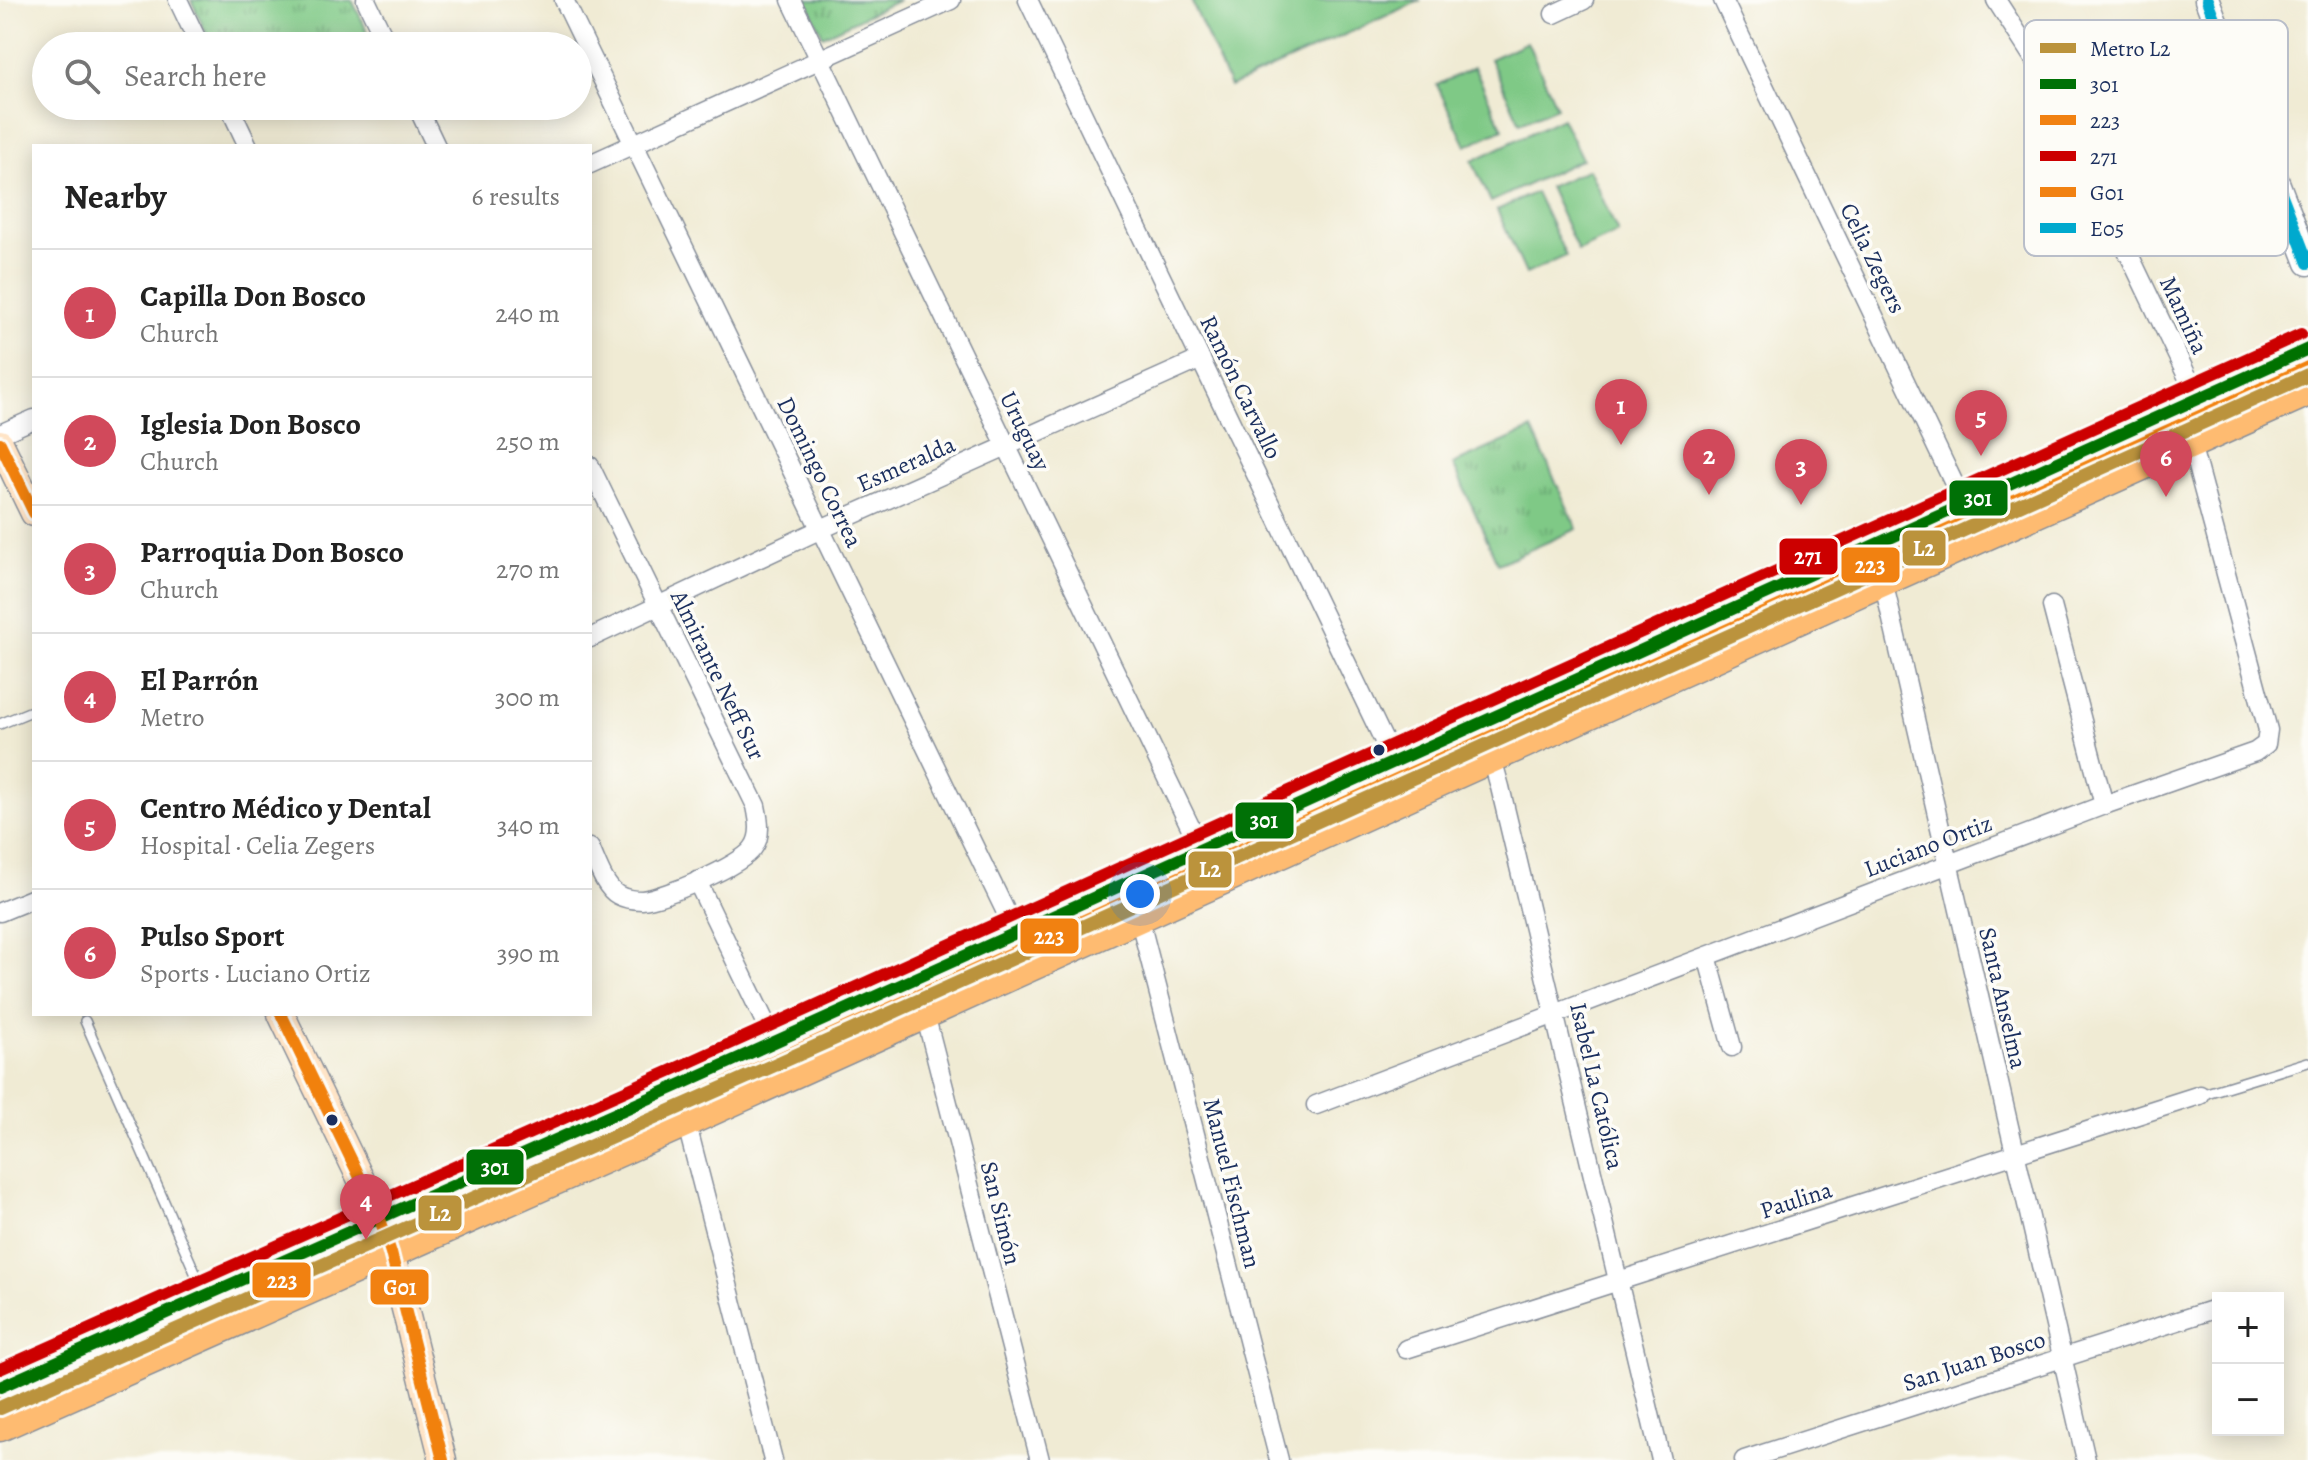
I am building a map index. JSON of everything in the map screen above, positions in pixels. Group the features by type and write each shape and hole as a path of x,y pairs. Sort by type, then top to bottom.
{"main road":[{"path":"0,1387 1396,763 2308,349"},
{"path":"0,1426 685,1122 2308,391"},
{"path":"0,443 32,509"},
{"path":"282,1016 380,1219 442,1460"}],"street":[{"path":"178,0 193,32"},
{"path":"366,0 381,32"},
{"name":"Domingo Correa","path":"564,0 580,32"},
{"name":"Uruguay","path":"791,0 1217,882"},
{"path":"592,163 951,0"},
{"name":"Ramón Carvallo","path":"1028,0 1410,795"},
{"path":"1554,14 1584,0"},
{"name":"Celia Zegers","path":"1723,0 1980,538"},
{"name":"Mamiña","path":"1996,0 2024,43"},
{"path":"2207,0 2215,20"},
{"name":"Domingo Correa","path":"592,57 1032,966"},
{"path":"236,120 247,144"},
{"path":"424,120 435,144"},
{"path":"2288,211 2308,263"},
{"name":"Mamiña","path":"2130,256 2198,399"},
{"name":"Esmeralda","path":"592,637 821,529 1201,359"},
{"path":"2192,443 2192,420 2198,399"},
{"path":"0,434 32,420"},
{"name":"Luciano Ortiz","path":"1316,1105 2104,805 2255,752 2266,744 2268,730 2199,479 2192,443"},
{"name":"Almirante Neff Sur","path":"592,470 759,817 757,839 748,854 697,881 662,896 643,900 625,898 610,889 592,852"},
{"name":"Santa Anselma","path":"1875,546 2086,1460"},
{"path":"2052,606 2104,805"},
{"name":"Isabel La Católica","path":"1482,723 1661,1460"},
{"path":"697,881 790,1074"},
{"path":"0,912 32,899"},
{"name":"Manuel Fischman","path":"1139,917 1279,1460"},
{"path":"1707,956 1732,1047"},
{"name":"San Simón","path":"910,981 925,1014 1040,1460"},
{"path":"677,1086 773,1460"},
{"name":"Paulina","path":"1406,1349 2200,1095"},
{"name":"San Juan Bosco","path":"1744,1460 2212,1310"}],"lane":[{"path":"0,724 32,711"},
{"path":"85,1021 205,1296"},
{"path":"2200,1095 2308,1062"}],"green space":[{"path":"191,0 352,0 368,32 206,32"},
{"path":"806,0 899,0 823,36"},
{"path":"1191,0 1421,0 1230,87"},
{"path":"1527,42 1557,107 1520,123 1490,59"},
{"path":"1474,67 1503,129 1466,146 1437,85"},
{"path":"1562,118 1582,159 1491,202 1472,161"},
{"path":"1589,169 1618,233 1578,251 1549,187"},
{"path":"1536,192 1566,256 1526,274 1497,210"},
{"path":"1532,429 1577,529 1498,564 1453,464"}],"metro line":[{"name":"L2","path":"0,1408 867,1024 2308,375"}],"transit line":[{"name":"E05","path":"2207,0 2215,20"},
{"name":"E05","path":"2288,211 2308,263"},
{"name":"271","path":"0,1369 670,1071 2301,334"},
{"name":"301","path":"0,1387 677,1086 2308,349"},
{"name":"223","path":"7,1402 684,1101 2308,367"},
{"name":"G01","path":"0,443 32,509"},
{"name":"G01","path":"282,1016 380,1219 443,1460"}],"place":[{"name":"Capilla Don Bosco","path":"1621,445"},
{"name":"Centro Médico y Dental","path":"1981,456"},
{"name":"Iglesia Don Bosco","path":"1709,495"},
{"name":"Pulso Sport","path":"2166,497"},
{"name":"Parroquia Don Bosco","path":"1801,505"},
{"name":"El Parrón","path":"366,1240"}]}
